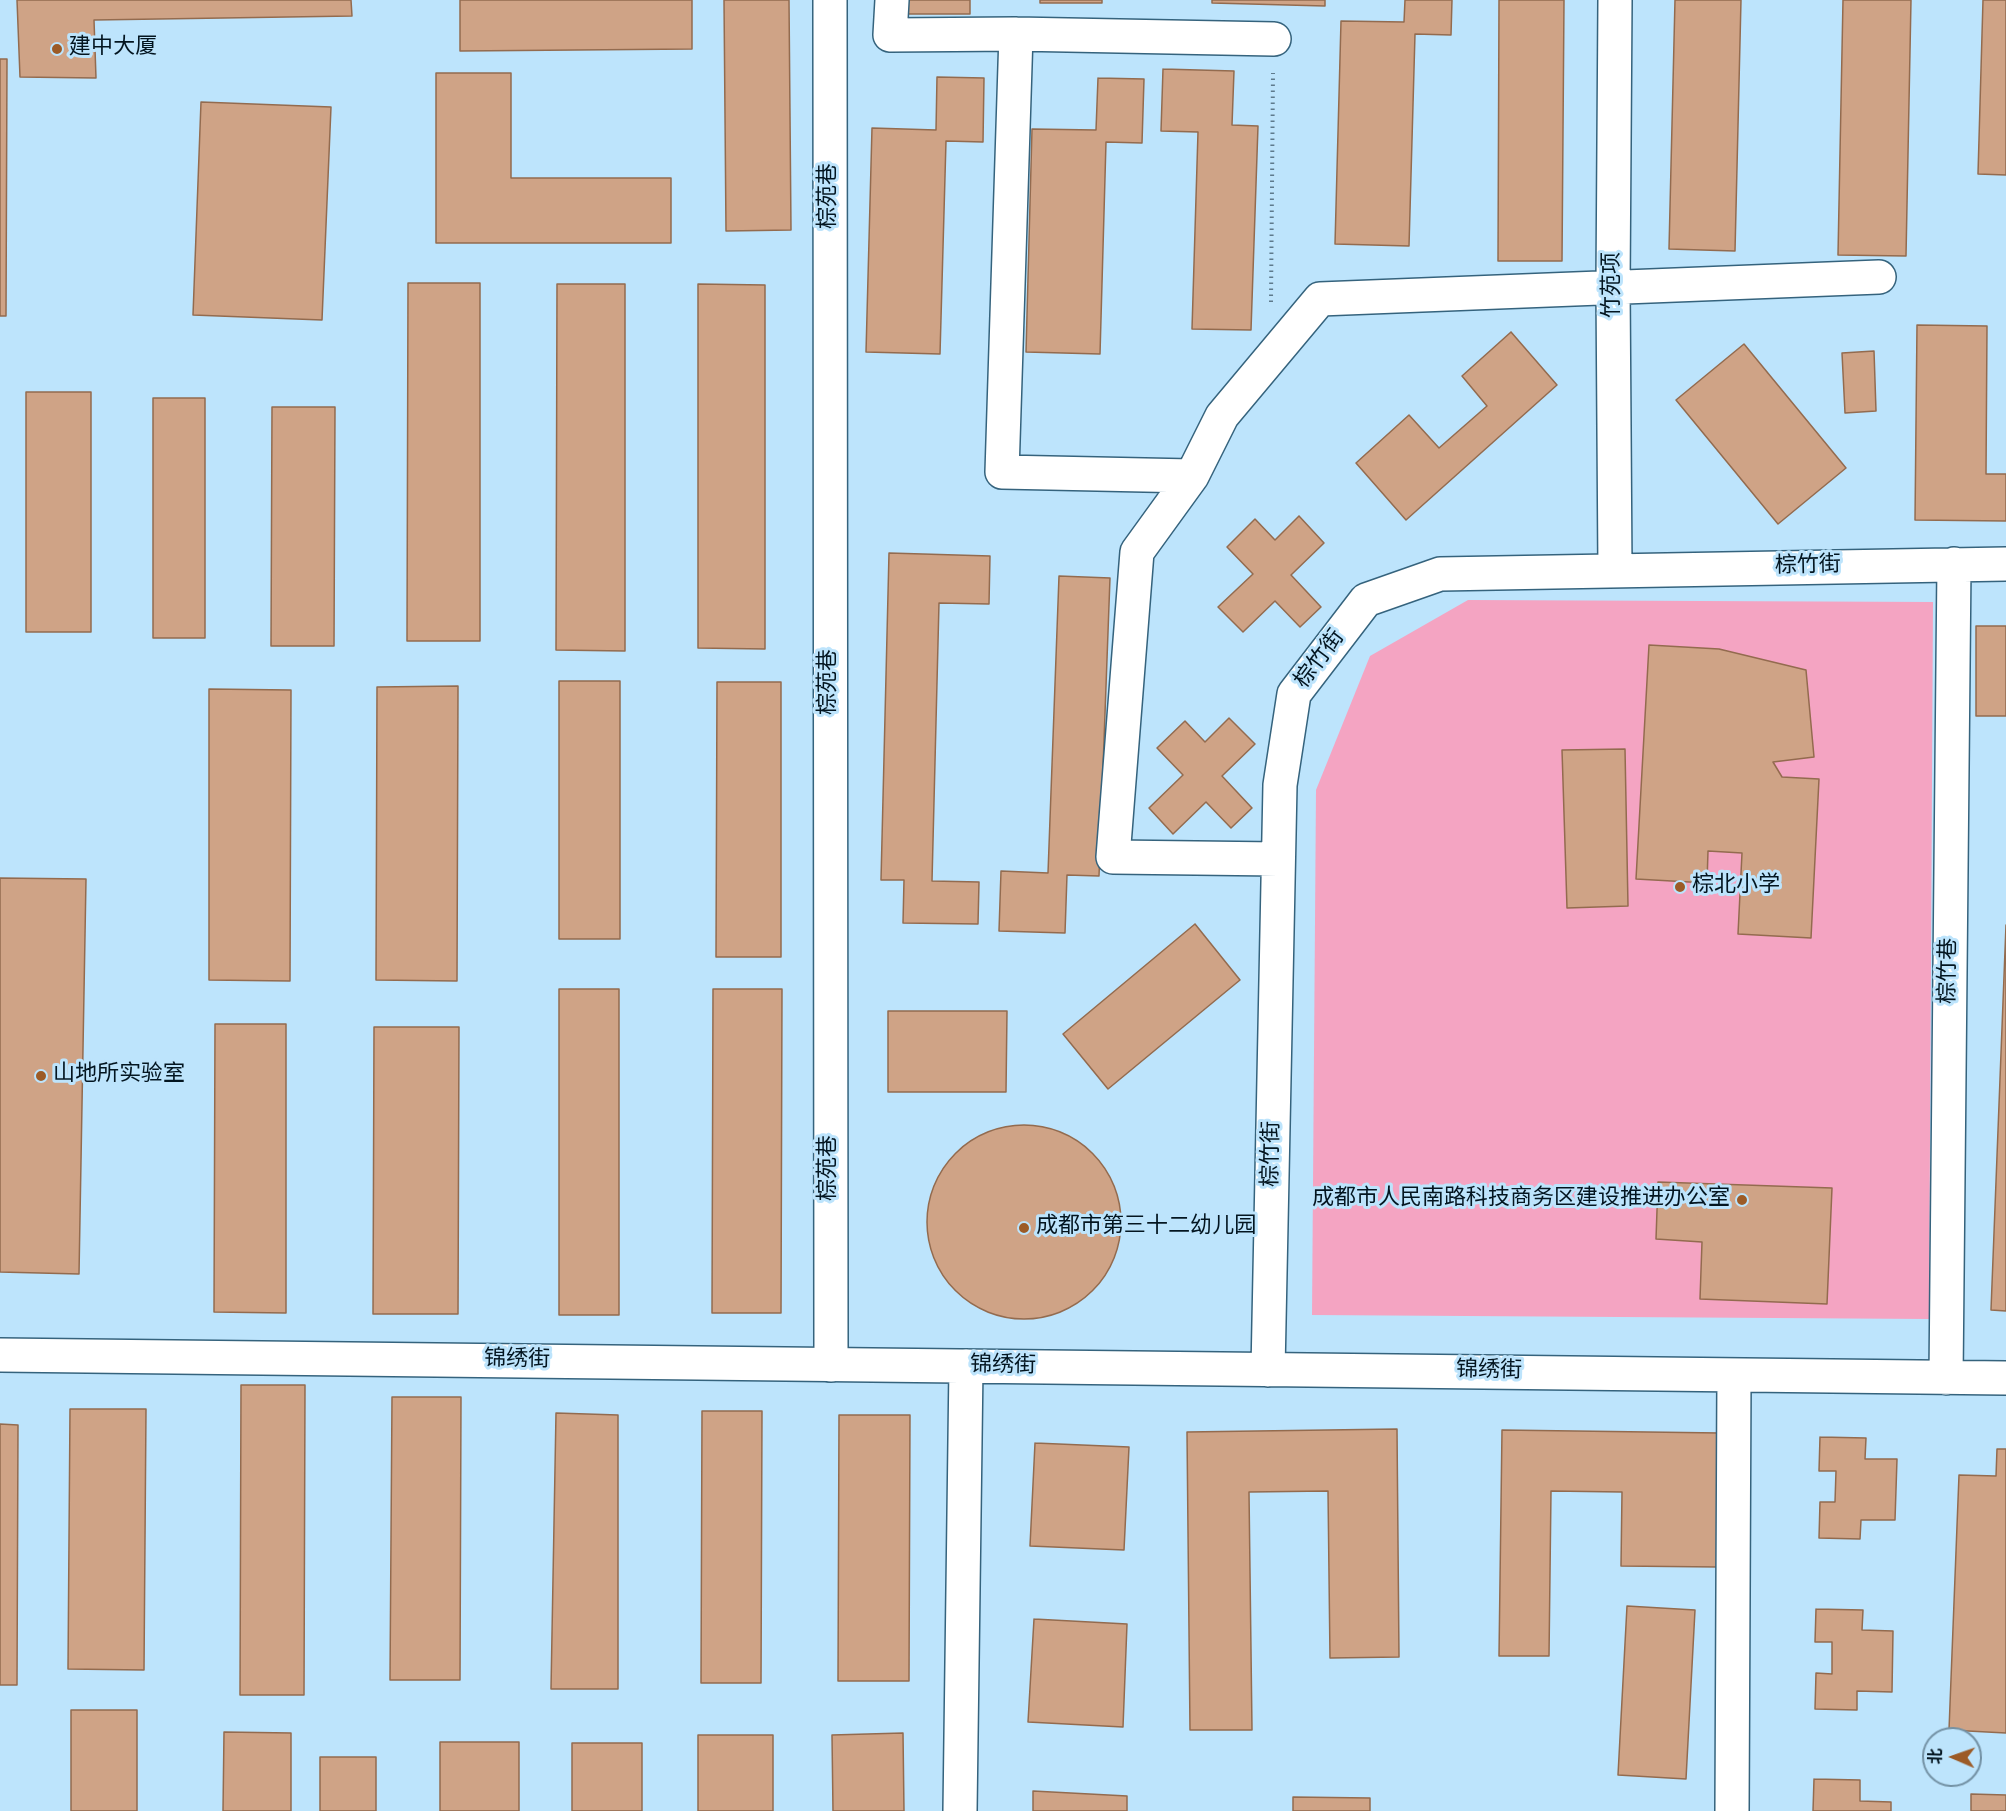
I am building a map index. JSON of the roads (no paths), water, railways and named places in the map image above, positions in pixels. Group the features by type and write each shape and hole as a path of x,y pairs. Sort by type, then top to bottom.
{"street":[{"name":"棕苑巷","path":"830,0 831,1365"},
{"path":"891,0 890,35 1016,34 1274,39"},
{"name":"竹苑项","path":"1615,0 1613,286 1615,571"},
{"path":"1016,34 1002,472 1192,476"},
{"path":"1278,859 1113,857 1137,552 1192,476 1222,416 1320,299 1879,277"},
{"name":"棕竹巷","path":"1946,1378 1954,564"},
{"name":"棕竹街","path":"1268,1370 1280,784 1294,694 1366,600 1440,574 2006,564"},
{"name":"锦绣街","path":"0,1355 2006,1378"},
{"path":"960,1811 966,1366"},
{"path":"1732,1811 1734,1375"}],"place":[{"name":"建中大厦","path":"57,49"},
{"name":"棕北小学","path":"1680,887"},
{"name":"山地所实验室","path":"41,1076"},
{"name":"成都市人民南路科技商务区建设推进办公室","path":"1742,1200"},
{"name":"成都市第三十二幼儿园","path":"1024,1228"}]}
